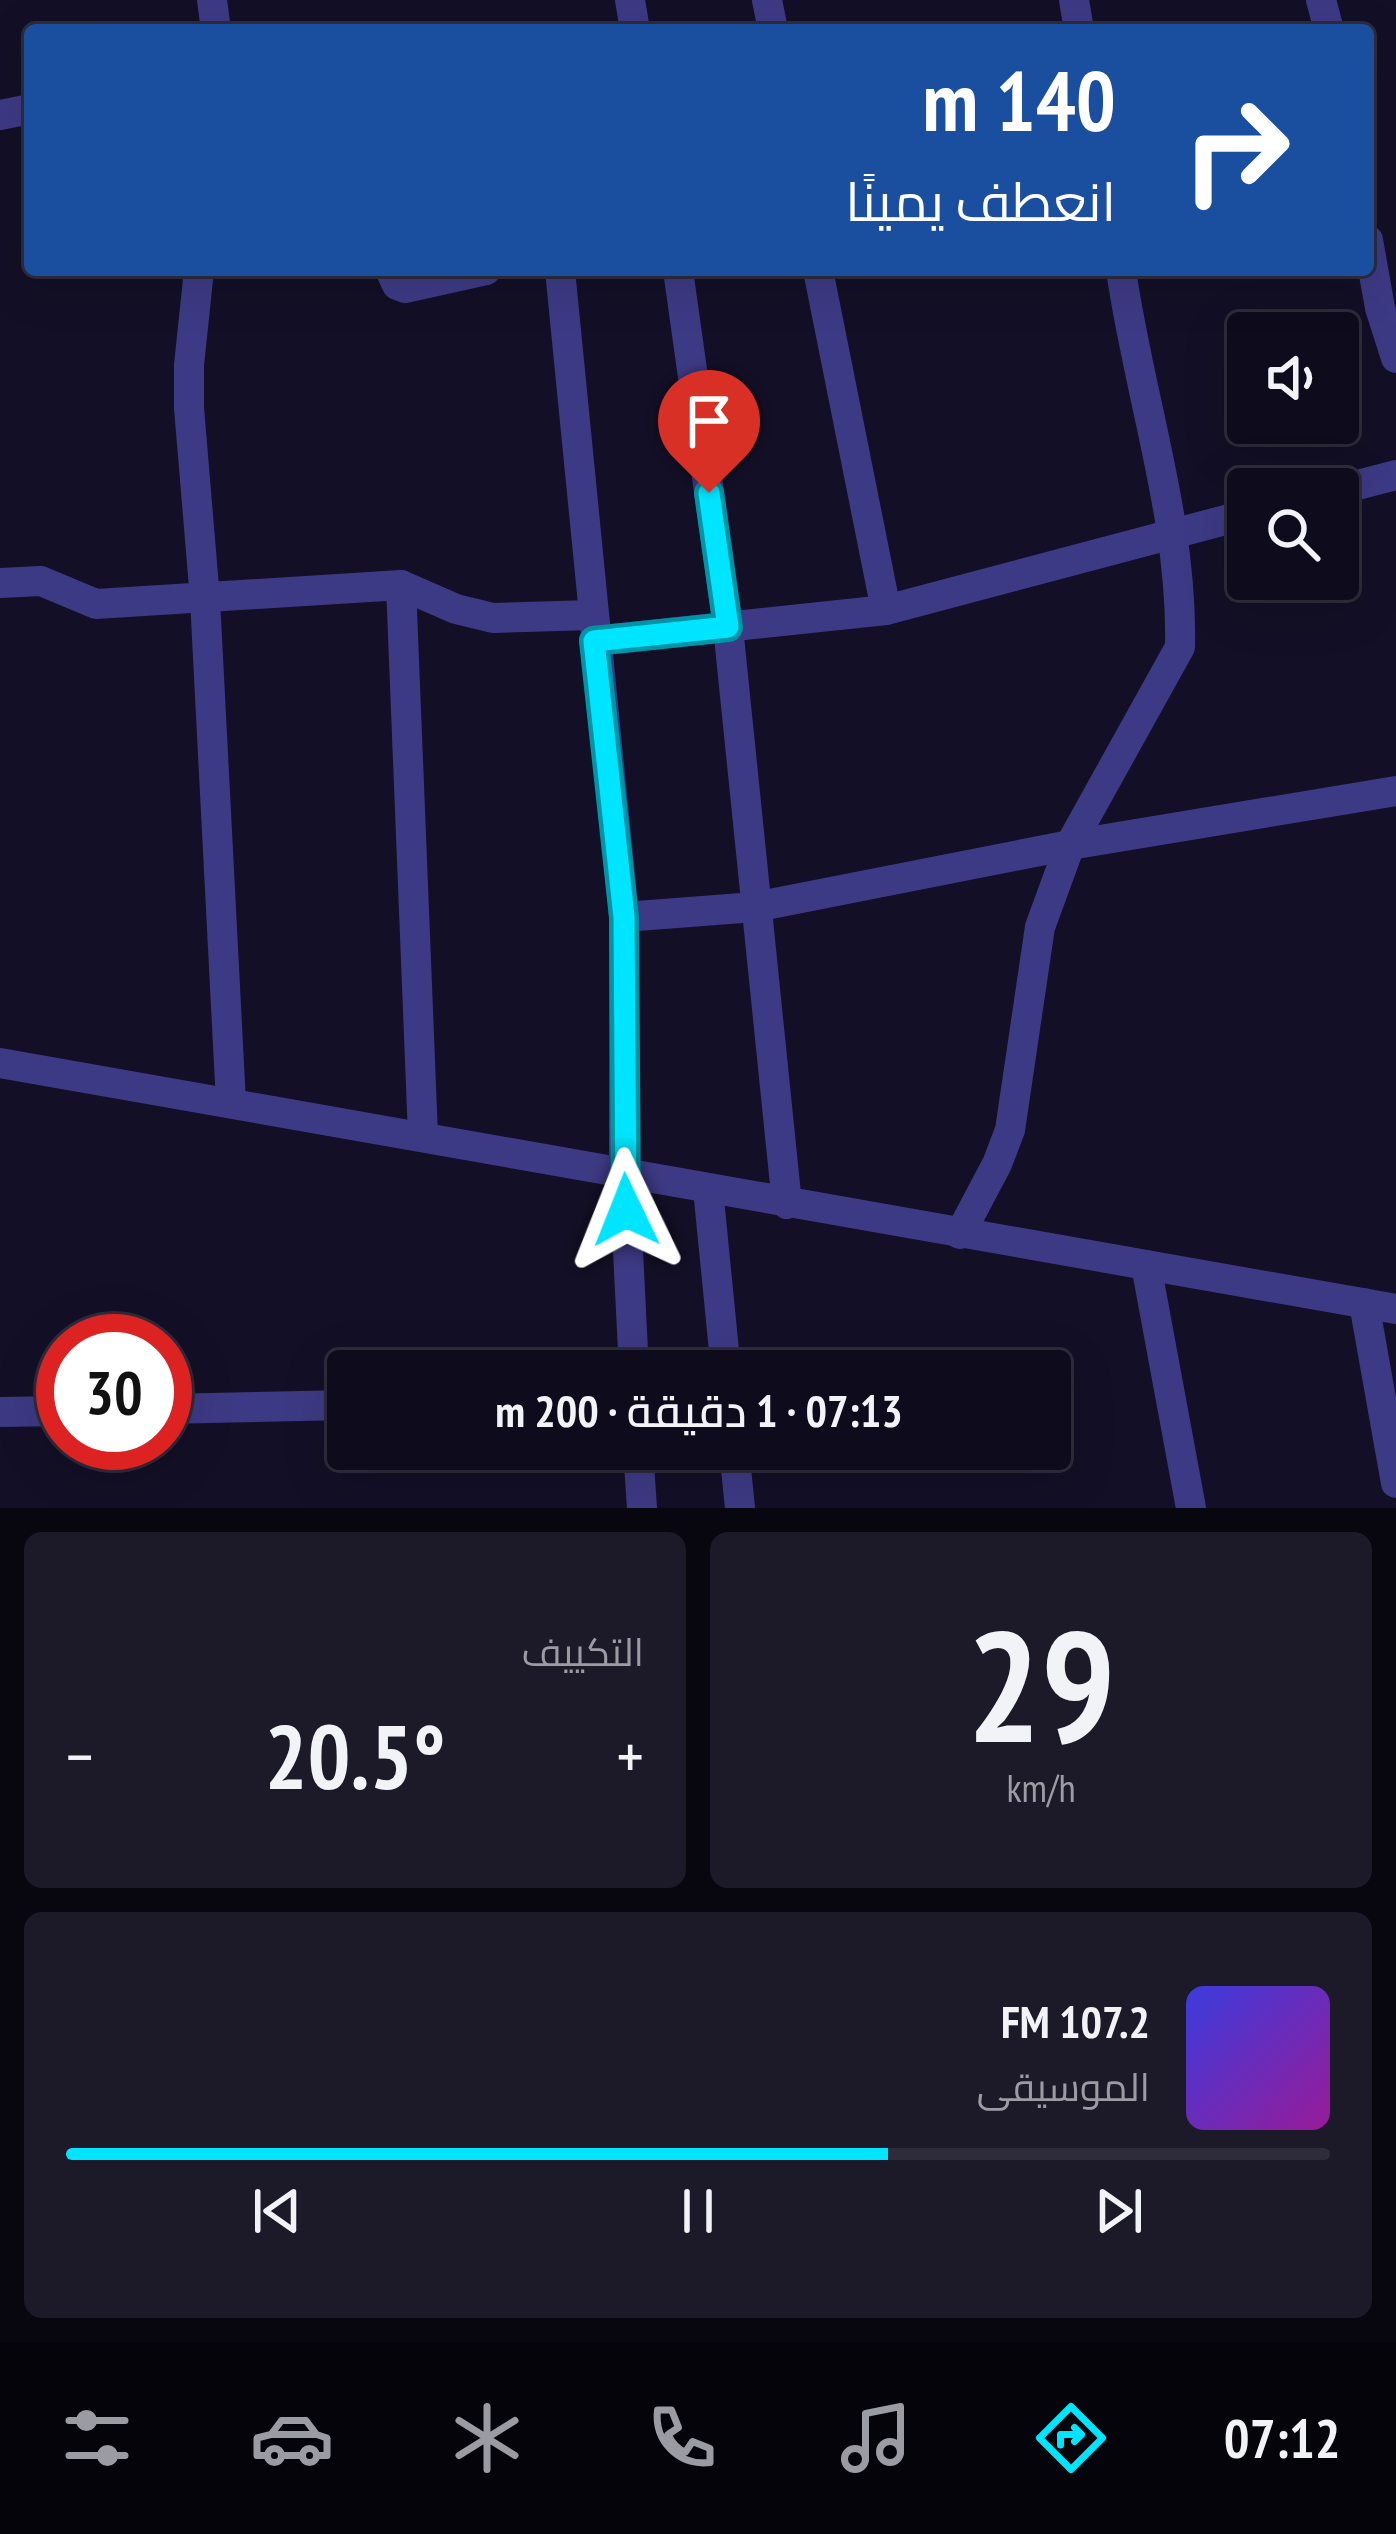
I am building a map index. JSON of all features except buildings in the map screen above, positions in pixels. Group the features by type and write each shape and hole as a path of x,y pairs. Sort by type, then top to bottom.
{"street":[{"path":"1374,271 1396,358"},
{"path":"198,276 189,408 205,599 231,1103"},
{"path":"393,276 405,288 459,276"},
{"path":"561,276 624,917 624,1171 633,1350"},
{"path":"679,276 728,627 787,1204"},
{"path":"819,276 886,610"},
{"path":"960,1234 1010,1130 1040,927 1070,845 1180,647 1173,534 1122,276"},
{"path":"1359,485 1396,475"},
{"path":"0,583 40,580 96,604 401,585 456,609 493,618 593,628 728,627 886,610 1227,520"},
{"path":"401,585 423,1136"},
{"path":"624,917 755,907 1070,845 1396,791"},
{"path":"0,1063 1396,1309"},
{"path":"708,1189 724,1350"},
{"path":"1146,1265 1190,1508"},
{"path":"1364,1303 1396,1484"},
{"path":"192,1408 327,1405"},
{"path":"0,1412 36,1411"},
{"path":"639,1470 642,1508"},
{"path":"736,1470 740,1508"}],"route":[{"path":"626,1210 624,917 594,641 728,627 709,493"}]}
